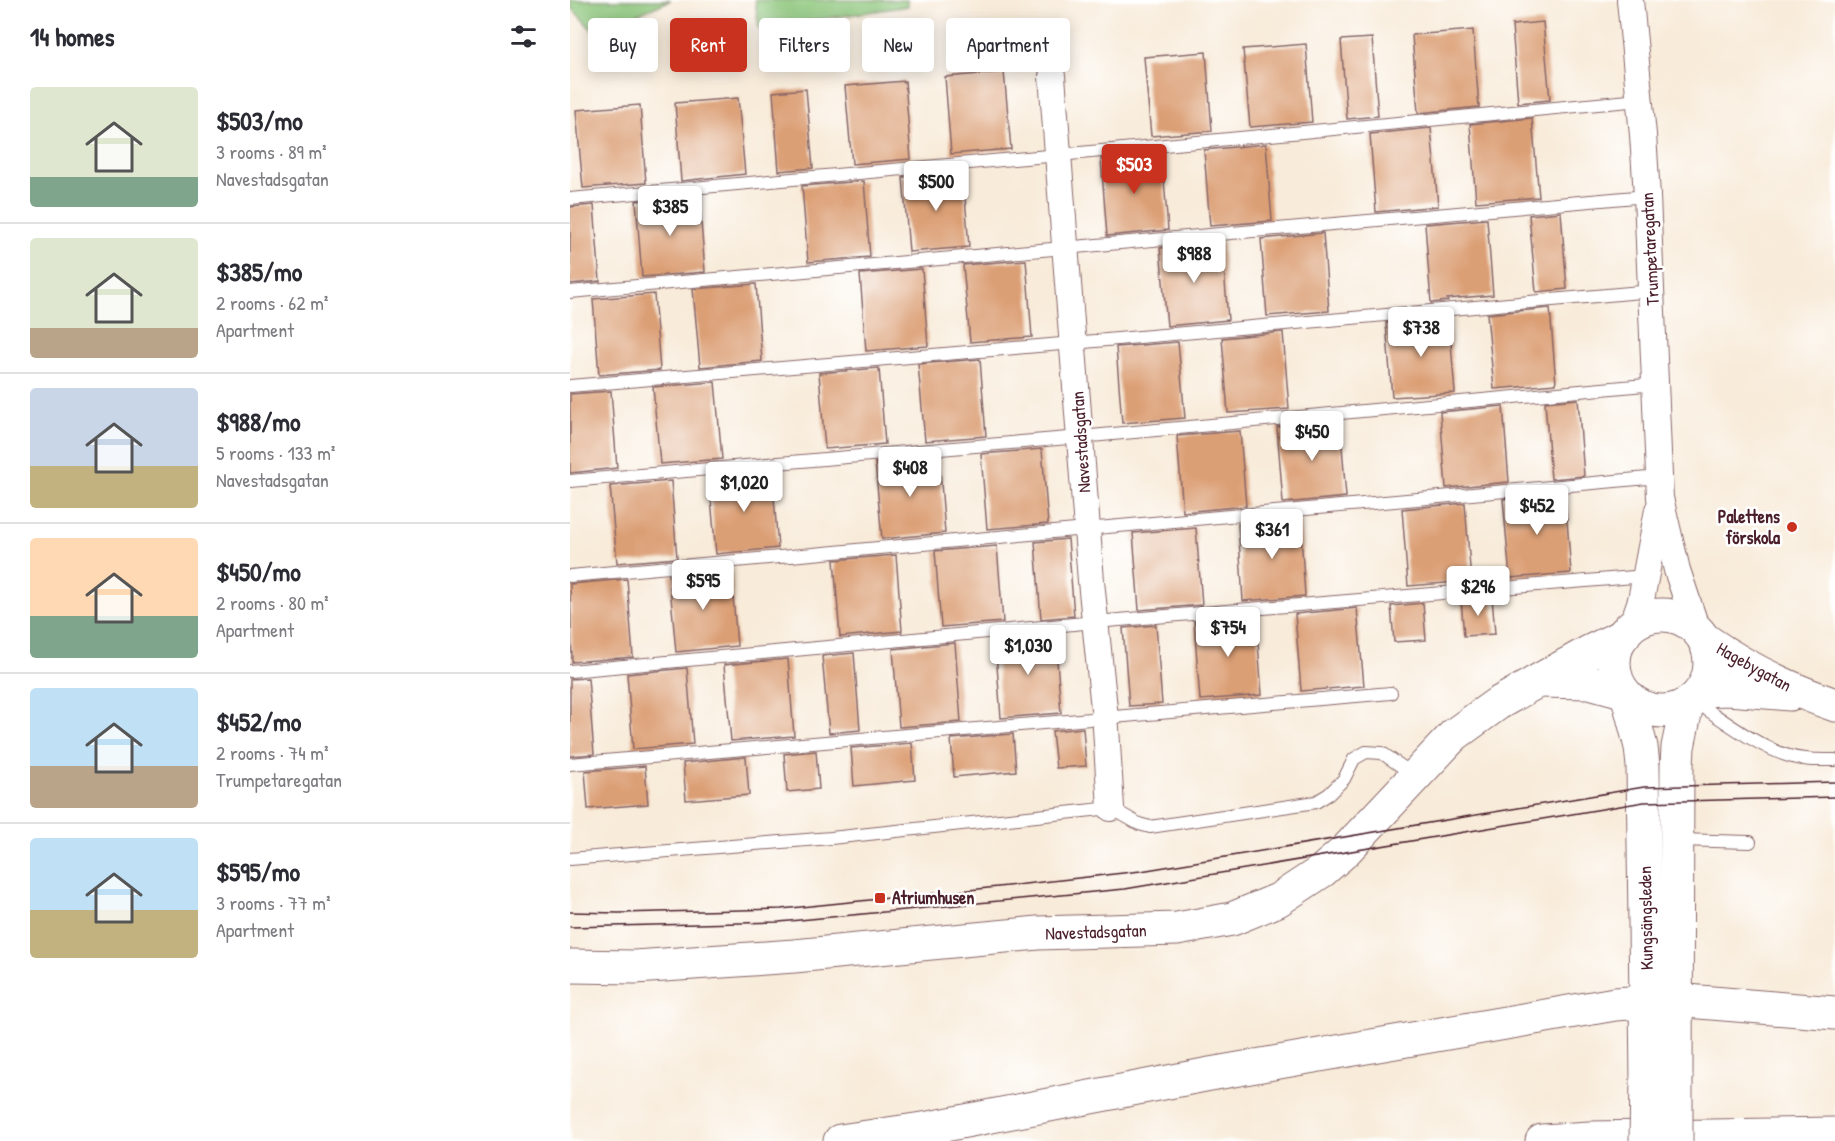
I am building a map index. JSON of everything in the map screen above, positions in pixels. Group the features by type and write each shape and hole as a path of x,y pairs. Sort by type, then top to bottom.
{"main road":[{"path":"1538,681 1590,682 1626,694 1648,709 1662,711 1677,709 1694,698 1710,671 1709,650 1701,635 1687,622 1672,616 1656,616 1641,620 1628,631 1617,647 1615,672 1626,694"},
{"name":"Navestadsgatan","path":"570,966 635,967 794,956 1038,933 1177,929 1232,918 1278,900 1322,872 1344,852 1454,735 1497,704 1628,631"},
{"name":"Hagebygatan","path":"1701,635 1728,656 1820,696"},
{"name":"Hagebygatan","path":"1694,698 1728,689 1820,696"},
{"name":"Kungsängsleden","path":"1626,694 1660,839"},
{"name":"Kungsängsleden","path":"1676,1141 1662,1079 1660,839 1678,747 1694,698"},
{"path":"840,1141 929,1128 1210,1074 1615,1004 1661,1001 1835,1013"},
{"name":"Kungsängsleden","path":"1646,1141 1662,1079"},
{"path":"1542,1141 1590,1138 1835,1134"}],"street":[{"name":"Trumpetaregatan","path":"1630,0 1647,196 1660,488 1677,570 1701,635"},
{"name":"Navestadsgatan","path":"1052,76 1111,808"},
{"name":"Trumpetaregatan","path":"1628,631 1641,600 1660,488"}],"lane":[{"path":"570,199 1640,100"},
{"path":"570,292 1647,196"},
{"path":"570,386 1652,291"},
{"path":"570,481 1656,384"},
{"path":"570,576 1087,528 1660,488"},
{"path":"570,672 1095,622 1646,576"},
{"path":"570,764 1391,693"},
{"path":"1694,698 1773,750 1810,760 1835,760"},
{"path":"570,859 831,838 1111,808 1139,824 1150,827 1316,802 1329,794 1344,779 1354,759 1366,752 1382,753 1415,776"},
{"path":"1660,839 1750,842"}],"green space":[{"path":"570,0 671,0 630,18 588,18 588,25 570,6"},
{"path":"755,0 907,0 908,6 830,18 759,18 759,29"}],"building":[{"path":"1543,22 1550,100 1518,103 1512,25"},
{"path":"1473,30 1479,107 1418,113 1412,35"},
{"path":"1372,38 1378,116 1347,119 1341,40"},
{"path":"1306,44 1312,122 1250,127 1243,49"},
{"path":"1206,52 1212,131 1151,136 1144,57"},
{"path":"1004,72 1011,149 951,154 945,77"},
{"path":"905,81 911,159 852,164 845,86"},
{"path":"806,89 813,168 779,171 773,92"},
{"path":"738,98 745,174 681,181 675,103"},
{"path":"640,105 646,183 583,188 576,110"},
{"path":"1532,118 1539,197 1476,202 1470,124"},
{"path":"1431,128 1438,206 1376,212 1370,134"},
{"path":"1266,144 1272,221 1210,226 1204,150"},
{"path":"1162,154 1168,230 1107,236 1101,159"},
{"path":"963,172 969,247 909,252 903,177"},
{"path":"864,181 870,257 808,262 802,186"},
{"path":"699,196 705,272 642,277 636,201"},
{"path":"594,205 600,281 570,284 570,207"},
{"path":"1561,212 1567,289 1536,292 1529,215"},
{"path":"1487,219 1493,295 1447,299 1448,301 1431,303 1425,224"},
{"path":"1323,233 1329,311 1267,316 1261,239"},
{"path":"1222,242 1228,320 1167,326 1160,248"},
{"path":"1026,260 1032,337 970,342 963,265"},
{"path":"922,269 928,346 866,351 860,274"},
{"path":"756,284 762,361 700,367 693,289"},
{"path":"654,294 660,370 599,375 593,299"},
{"path":"1550,308 1556,384 1494,389 1487,314"},
{"path":"1449,318 1455,393 1392,397 1386,323"},
{"path":"1283,332 1289,409 1228,413 1222,338"},
{"path":"1178,342 1185,418 1122,423 1116,347"},
{"path":"980,359 986,436 925,441 918,364"},
{"path":"879,368 885,444 825,449 819,373"},
{"path":"715,382 722,459 660,464 653,387"},
{"path":"611,391 617,468 570,473 570,394"},
{"path":"1578,399 1584,476 1551,479 1545,402"},
{"path":"1503,406 1509,482 1446,488 1440,412"},
{"path":"1340,421 1346,497 1283,503 1277,427"},
{"path":"1240,431 1246,506 1183,512 1177,436"},
{"path":"1042,449 1048,524 987,529 981,454"},
{"path":"939,457 945,533 882,539 875,463"},
{"path":"772,472 778,548 716,554 709,477"},
{"path":"671,481 677,558 617,563 610,486"},
{"path":"1565,494 1571,573 1510,578 1503,499"},
{"path":"1465,503 1471,581 1408,586 1402,509"},
{"path":"1300,518 1305,596 1243,601 1238,524"},
{"path":"1196,528 1202,605 1139,610 1133,533"},
{"path":"1068,539 1074,616 1041,619 1035,542"},
{"path":"997,546 1003,622 941,627 935,551"},
{"path":"896,555 902,631 840,637 834,560"},
{"path":"731,570 737,646 676,652 669,575"},
{"path":"627,579 633,657 572,662 570,584"},
{"path":"1492,597 1495,634 1464,636 1461,600"},
{"path":"1423,603 1426,640 1394,642 1391,606"},
{"path":"1357,608 1364,686 1301,691 1295,614"},
{"path":"1256,617 1262,695 1200,700 1194,622"},
{"path":"1156,625 1162,704 1129,706 1123,628"},
{"path":"1055,634 1061,713 1001,718 995,640"},
{"path":"955,643 961,722 899,727 893,649"},
{"path":"854,653 860,730 829,733 822,656"},
{"path":"788,659 794,736 731,741 724,665"},
{"path":"687,668 693,744 633,749 627,674"},
{"path":"588,678 594,754 570,756 570,679"},
{"path":"1083,728 1086,766 1056,768 1052,731"},
{"path":"1013,734 1016,771 954,777 951,739"},
{"path":"912,743 915,780 854,786 851,748"},
{"path":"816,751 819,789 787,792 784,754"},
{"path":"746,757 749,795 686,800 683,763"},
{"path":"645,766 648,804 588,809 585,771"}],"tram line":[{"path":"570,912 781,909 998,887 1141,871 1644,787 1835,782"},
{"path":"570,927 779,922 1125,889 1644,802 1835,797"}],"place":[{"name":"Palettens förskola","path":"1792,527"},
{"name":"Atriumhusen","path":"880,898"}]}
